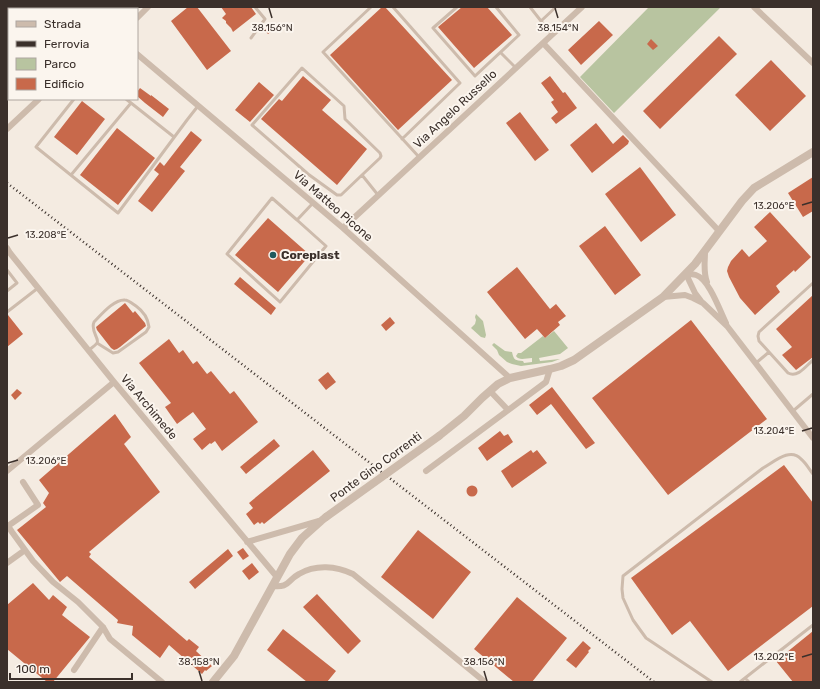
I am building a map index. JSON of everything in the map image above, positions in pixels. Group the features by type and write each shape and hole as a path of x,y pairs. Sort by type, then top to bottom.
{"street":[{"path":"138,17 148,7"},
{"name":"Via Angelo Russello","path":"343,228 582,7"},
{"path":"754,7 813,63"},
{"path":"542,43 719,231"},
{"name":"Via Matteo Picone","path":"138,55 343,228 510,378"},
{"path":"7,129 38,100"},
{"name":"Ponte Gino Correnti","path":"213,682 234,656 290,554 302,538 324,519 439,436 464,416 498,384 510,378 561,366 574,360 663,297 705,252 719,231 754,188 813,152"},
{"name":"Via Archimede","path":"8,252 114,382 277,577"},
{"path":"705,252 705,278 728,326 813,438"},
{"path":"686,274 696,275 702,279 709,288"},
{"path":"686,274 695,293 703,303 728,326"},
{"path":"663,297 685,295 703,303"},
{"path":"426,472 546,382 550,369"},
{"path":"7,471 114,382"},
{"path":"490,391 508,410"},
{"path":"23,482 38,505 8,526 12,532 33,561 52,582 78,602 104,627 110,639 162,682"},
{"path":"247,542 324,519"},
{"path":"7,563 25,550"},
{"path":"272,586 280,587 287,585 298,574 314,567 343,569 353,574 485,682"},
{"path":"74,670 104,627"}],"lane":[{"path":"251,38 265,19 255,7"},
{"path":"371,7 323,52 419,157"},
{"path":"394,7 460,83 402,139"},
{"path":"457,7 433,28 476,76 519,35 496,7"},
{"path":"530,7 552,35"},
{"path":"541,21 556,7"},
{"path":"501,53 516,68"},
{"path":"302,68 344,106 345,119 380,153 380,158 362,175 341,194 336,195 308,174 252,125 302,68"},
{"path":"73,100 36,147 118,213 198,106"},
{"path":"127,100 174,137"},
{"path":"71,175 131,103"},
{"path":"362,175 378,195"},
{"path":"272,198 297,220 326,246 280,302 227,254 272,198"},
{"path":"297,220 313,203"},
{"path":"7,270 17,283 7,291"},
{"path":"813,283 759,332 758,336 759,340 788,373 797,374 813,360"},
{"path":"7,312 38,288"},
{"path":"125,300 144,313 149,327 146,332 118,352 113,354 97,343 98,340 92,325 111,306 125,300"},
{"path":"89,350 97,343"},
{"path":"756,364 769,352"},
{"path":"792,411 813,394"},
{"path":"712,682 646,638 633,620 624,598 622,589 623,576 763,468 788,454 794,454 800,458 813,474"},
{"path":"740,682 813,625"},
{"path":"745,678 749,682"}],"green space":[{"path":"649,7 721,7 614,113 580,77"},
{"path":"476,314 483,321 486,335 485,338 481,337 471,328 475,324"},
{"path":"554,331 568,348 560,354 539,358 540,361 560,359 552,362 521,366 512,364 507,362 499,355 497,350 492,345 494,343 505,351 512,352 514,359 523,361 524,363 532,362 532,358 521,359 517,358 516,356 518,353 521,353 543,336 545,338"}],"building":[{"path":"188,7 197,7 231,51 207,70 171,21"},
{"path":"221,7 251,7 256,14 233,32 226,21 222,18 226,14"},
{"path":"382,7 385,7 452,80 398,130 330,55"},
{"path":"462,7 487,7 512,35 474,68 438,27"},
{"path":"599,21 613,35 581,65 568,50"},
{"path":"268,23 273,30 268,34 263,28"},
{"path":"719,36 737,54 660,129 643,111"},
{"path":"651,39 658,46 653,50 647,44"},
{"path":"771,60 806,96 770,131 735,95"},
{"path":"303,76 331,100 322,110 367,149 337,185 261,119 279,99 282,101"},
{"path":"550,76 577,108 556,124 551,118 558,112 551,102 554,100 541,83"},
{"path":"259,82 274,95 250,122 235,110"},
{"path":"140,88 169,109 163,117 138,97 138,91"},
{"path":"82,101 105,119 77,155 54,137"},
{"path":"520,112 549,150 535,161 506,123"},
{"path":"596,123 613,144 623,135 629,141 628,144 592,173 570,145"},
{"path":"117,128 155,158 118,205 80,175"},
{"path":"191,131 202,140 180,167 185,171 152,212 138,201 159,174 154,170 160,162 164,166"},
{"path":"640,167 676,215 641,242 605,194"},
{"path":"813,177 813,211 803,217 788,193"},
{"path":"770,212 811,257 795,272 794,270 776,286 780,292 755,315 740,298 727,271 731,261 742,249 749,257 767,241 754,227"},
{"name":"Coreplast","path":"268,218 310,255 278,292 235,255"},
{"path":"605,226 641,275 615,295 579,246"},
{"path":"517,267 550,309 556,304 566,316 558,322 560,325 545,338 537,329 525,339 487,292"},
{"path":"240,277 276,308 271,315 234,284"},
{"path":"813,295 813,357 796,370 782,355 792,347 776,329"},
{"path":"125,303 133,313 135,311 146,326 114,350 96,327"},
{"path":"7,315 23,334 7,347"},
{"path":"390,317 395,323 386,331 381,325"},
{"path":"691,320 767,419 668,495 592,398"},
{"path":"169,339 179,353 183,350 193,364 197,361 207,374 211,371 230,394 234,391 258,422 222,451 215,441 211,444 210,443 202,450 193,439 206,429 193,412 177,424 165,407 171,403 139,363"},
{"path":"328,372 336,382 326,390 318,380"},
{"path":"552,387 595,443 586,449 551,404 537,415 529,405"},
{"path":"17,389 22,393 15,400 11,395"},
{"path":"115,414 131,437 124,444 160,492 89,552 91,554 89,557 187,641 189,639 199,647 196,651 212,666 206,671 205,670 202,674 169,645 160,658 132,635 133,626 117,623 118,620 67,576 60,582 17,530 46,507 43,503 49,493 39,480"},
{"path":"500,431 504,436 508,434 513,442 487,461 478,448"},
{"path":"274,439 280,446 246,474 240,467"},
{"path":"313,450 330,471 264,524 262,522 260,524 258,522 254,525 246,514 253,508 249,503"},
{"path":"531,450 533,453 537,450 547,463 512,488 501,471"},
{"path":"784,465 813,503 813,606 728,671 690,621 672,635 631,578"},
{"path":"472,485 476,487 478,491 476,495 472,497 468,495 466,491 468,487"},
{"path":"418,530 471,572 433,619 381,577"},
{"path":"243,548 249,556 243,560 237,552"},
{"path":"228,549 233,556 195,589 189,582"},
{"path":"252,563 259,572 249,580 242,571"},
{"path":"33,583 49,600 53,595 67,607 62,615 90,637 53,682 47,682 7,649 7,605"},
{"path":"317,594 361,641 348,654 303,607"},
{"path":"517,597 567,638 532,682 514,682 474,649"},
{"path":"283,629 336,671 327,682 307,682 267,650"},
{"path":"813,631 813,682 793,682 776,661"},
{"path":"583,641 591,648 576,668 566,660"}],"railway":[{"path":"7,183 654,682"}],"place":[{"name":"Coreplast","path":"273,255"}]}
